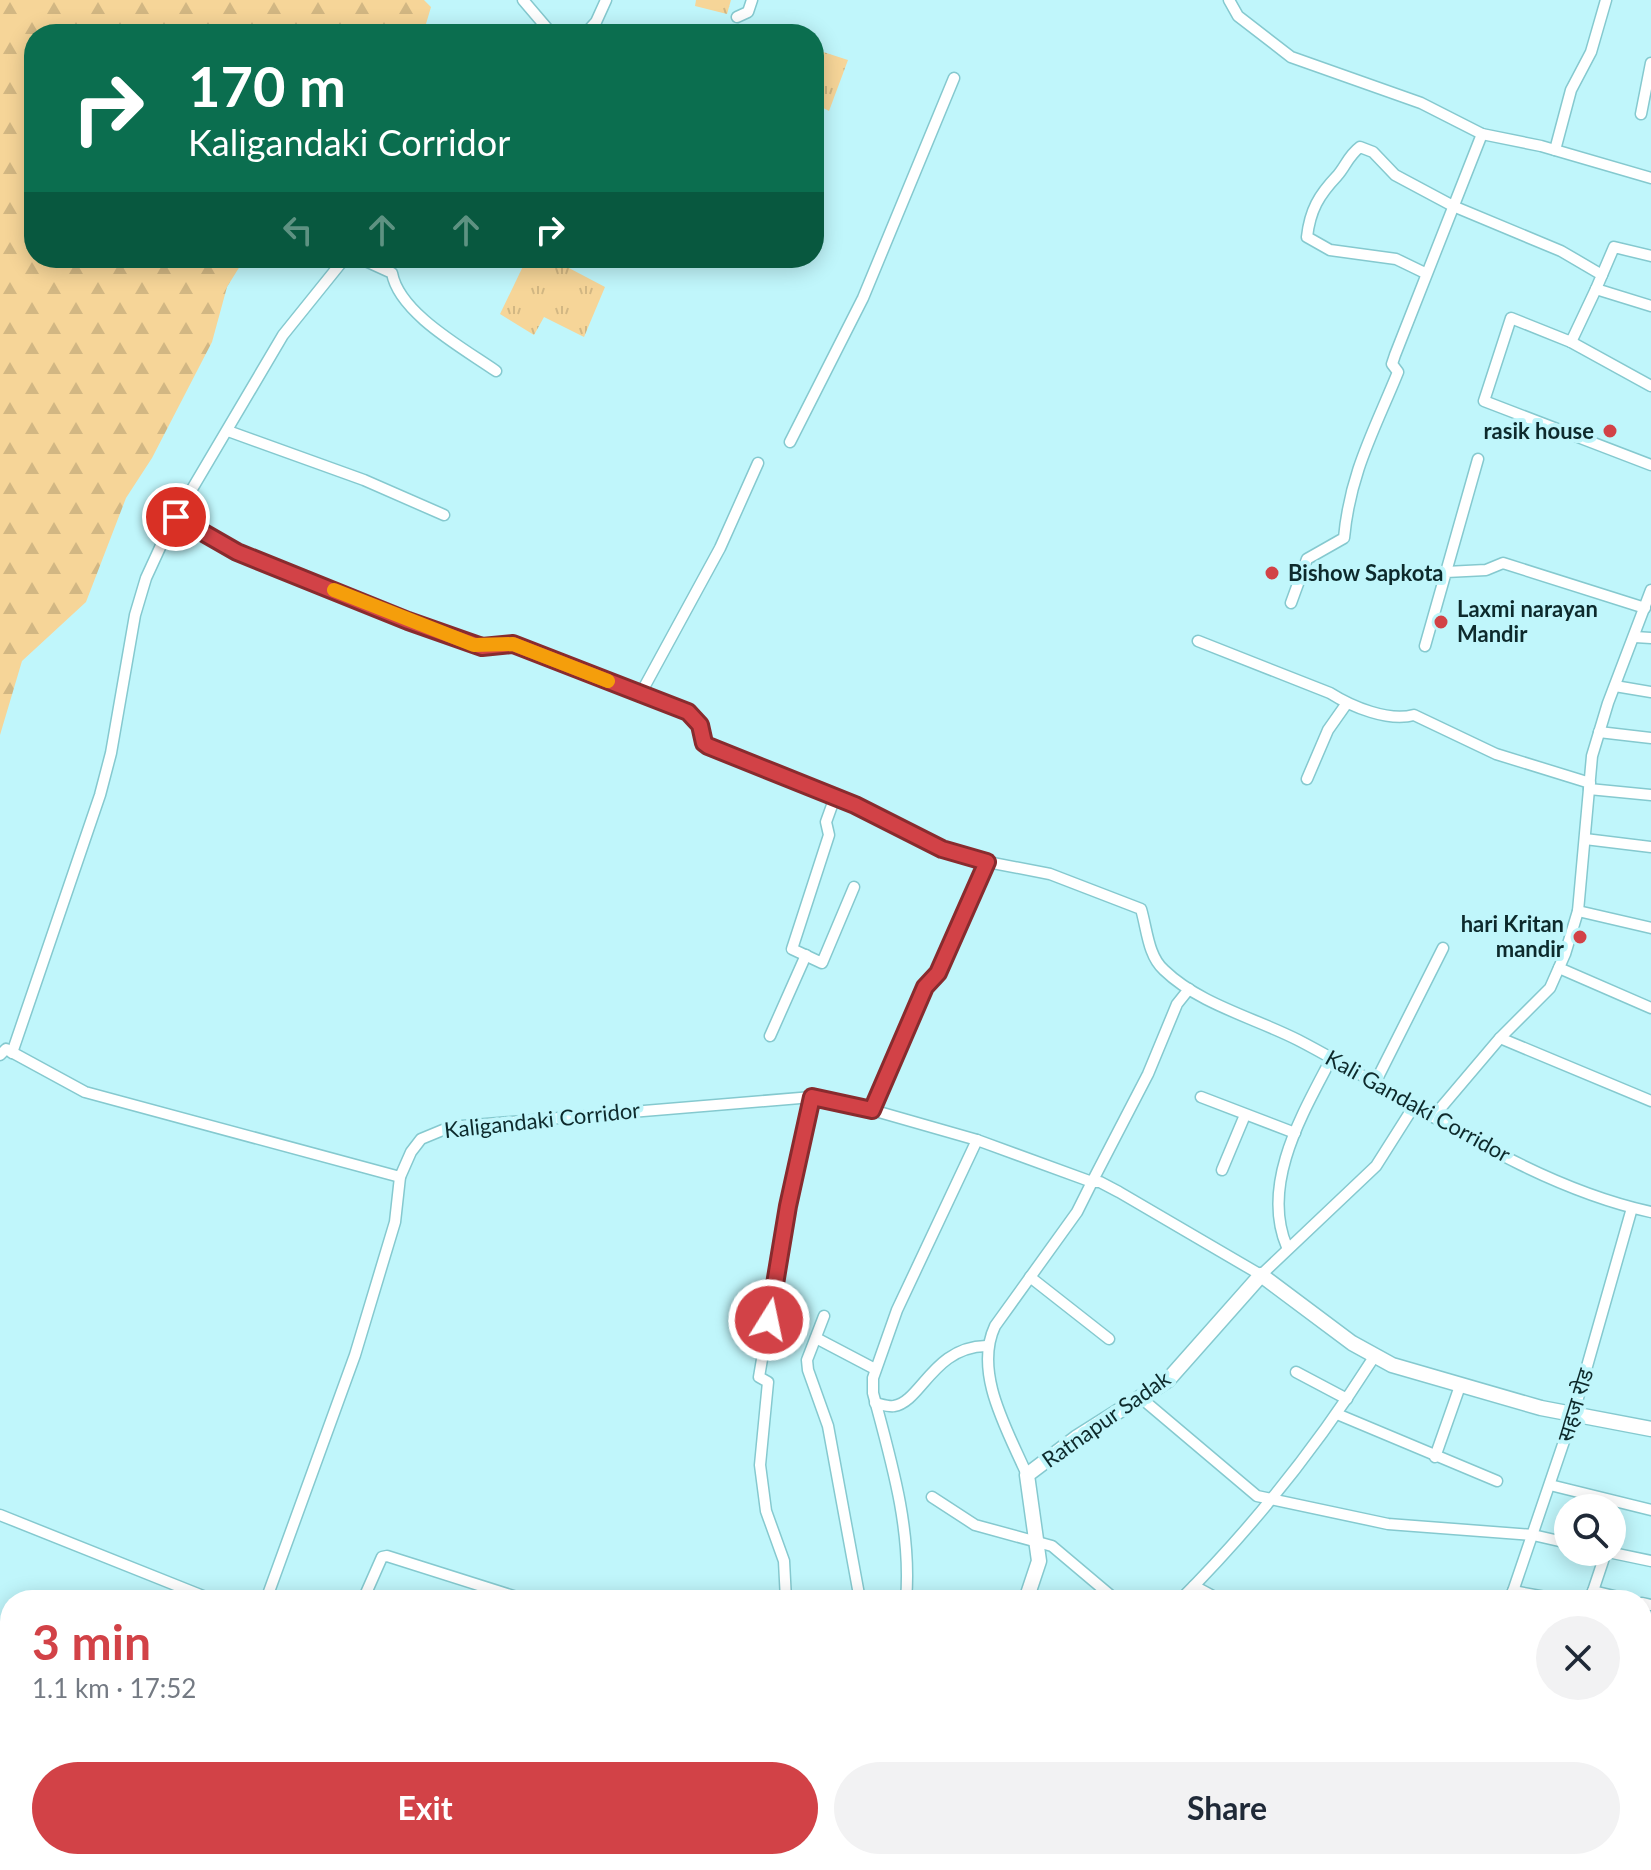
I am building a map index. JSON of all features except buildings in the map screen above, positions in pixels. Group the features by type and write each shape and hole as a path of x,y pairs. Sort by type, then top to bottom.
{"main road":[{"path":"1261,1275 1374,1357 1460,1386 1541,1408 1651,1429"},
{"name":"Ratnapur Sadak","path":"1030,1590 1035,1578 1039,1541 1027,1475 1076,1438 1168,1380 1261,1275"}],"street":[{"path":"523,0 543,24"},
{"path":"594,24 606,0"},
{"path":"737,17 748,12 752,0"},
{"path":"1229,0 1238,16 1291,57 1421,103 1482,134 1555,150 1651,178"},
{"path":"1555,150 1571,90 1591,52 1606,0"},
{"path":"1641,114 1649,94 1651,63"},
{"path":"790,442 863,298 954,78"},
{"path":"1291,603 1307,559 1344,538 1359,459 1398,372 1392,364 1425,273 1482,134"},
{"path":"1425,273 1396,259 1330,250 1307,237 1316,201 1326,185 1338,175 1348,156 1360,147 1373,152 1395,175 1453,206 1561,251 1602,275"},
{"path":"1571,342 1614,247 1651,256"},
{"path":"12,1053 100,795 140,594 176,517 283,335 337,268"},
{"path":"381,268 392,273 395,288 420,320 496,371"},
{"path":"1596,289 1651,306"},
{"path":"1651,386 1571,342 1511,318 1484,401 1651,465"},
{"path":"228,431 364,480 444,515"},
{"path":"1425,646 1478,459"},
{"path":"641,693 720,548 758,463"},
{"path":"176,517 237,552 408,621 482,647 513,644 688,712 700,725 704,743 708,746 835,797 942,849 987,862 938,973 925,987 872,1110"},
{"path":"1446,572 1486,570 1503,563 1645,608"},
{"path":"1433,1117 1500,1038 1550,988 1559,968 1578,911 1590,786 1599,732 1651,590"},
{"path":"1635,637 1651,638"},
{"path":"1198,641 1347,703 1399,719 1414,715 1496,754 1590,786 1651,795"},
{"path":"1615,686 1651,692"},
{"path":"1307,779 1328,730 1347,703"},
{"path":"1599,732 1651,738"},
{"path":"835,797 826,822 829,835 792,949 822,963 854,887"},
{"path":"1585,839 1651,847"},
{"name":"Kali Gandaki Corridor","path":"987,862 1050,874 1141,909 1155,960 1189,989 1331,1059 1433,1117 1558,1180 1651,1212"},
{"path":"1578,911 1651,928"},
{"path":"1375,1083 1443,948"},
{"path":"770,1036 806,955"},
{"path":"1559,968 1651,1008"},
{"path":"1027,1475 999,1408 986,1346 995,1326 1077,1212 1148,1074 1177,1004 1189,989"},
{"path":"1500,1038 1651,1101"},
{"path":"0,1055 6,1049 85,1092 400,1177"},
{"path":"1287,1247 1280,1217 1285,1162 1295,1133 1331,1059"},
{"path":"785,1590 784,1561 766,1511 760,1465 768,1382 759,1377 788,1206 812,1097"},
{"name":"Kaligandaki Corridor","path":"270,1590 355,1355 395,1222 400,1177 411,1152 421,1139 450,1127 679,1105 812,1097 872,1110 977,1140 1092,1182 1100,1182 1261,1275"},
{"path":"1201,1097 1295,1133"},
{"path":"1261,1275 1287,1247 1376,1166 1414,1106"},
{"path":"1222,1170 1245,1115"},
{"path":"907,1590 909,1562 904,1527 875,1403 875,1369 897,1310 977,1140"},
{"name":"सहज रोड","path":"1514,1590 1574,1412 1632,1208"},
{"path":"1030,1277 1109,1339"},
{"path":"824,1316 807,1360 808,1370 828,1426 858,1590"},
{"path":"816,1338 875,1369"},
{"path":"875,1403 894,1406 903,1402 961,1348 986,1346"},
{"path":"1190,1590 1238,1542 1272,1500 1337,1414 1374,1357"},
{"path":"1296,1372 1347,1399"},
{"path":"1435,1457 1460,1386"},
{"path":"1141,1398 1248,1489 1272,1500 1388,1524 1533,1535 1554,1540"},
{"path":"1337,1414 1497,1481"},
{"path":"1550,1485 1651,1510"},
{"path":"932,1497 975,1525 1052,1546 1104,1590"},
{"path":"0,1515 188,1590"},
{"path":"367,1590 374,1569 382,1557 387,1556 494,1590"},
{"path":"1626,1556 1651,1561"},
{"path":"1594,1590 1602,1566"},
{"path":"1194,1586 1201,1590"}],"green space":[{"path":"0,0 424,0 431,7 426,24 24,24 24,268 239,268 227,287 212,342 152,458 126,498 86,602 22,661 0,735"},
{"path":"696,0 731,0 727,14 695,6"},
{"path":"824,52 848,60 829,111 824,108"},
{"path":"522,268 569,268 605,287 584,337 544,317 534,335 500,314"}],"slow traffic":[{"path":"334,590 474,645 513,644 608,681"}],"place":[{"name":"rasik house","path":"1610,431"},
{"name":"Bishow Sapkota","path":"1272,573"},
{"name":"Laxmi narayan Mandir","path":"1441,622"},
{"name":"hari Kritan mandir","path":"1580,937"}],"route":[{"path":"176,517 237,552 408,621 482,647 513,644 688,712 700,725 704,743 708,746 855,805 942,849 987,862 935,980 925,987 872,1110 812,1097 788,1206 769,1320"}]}
